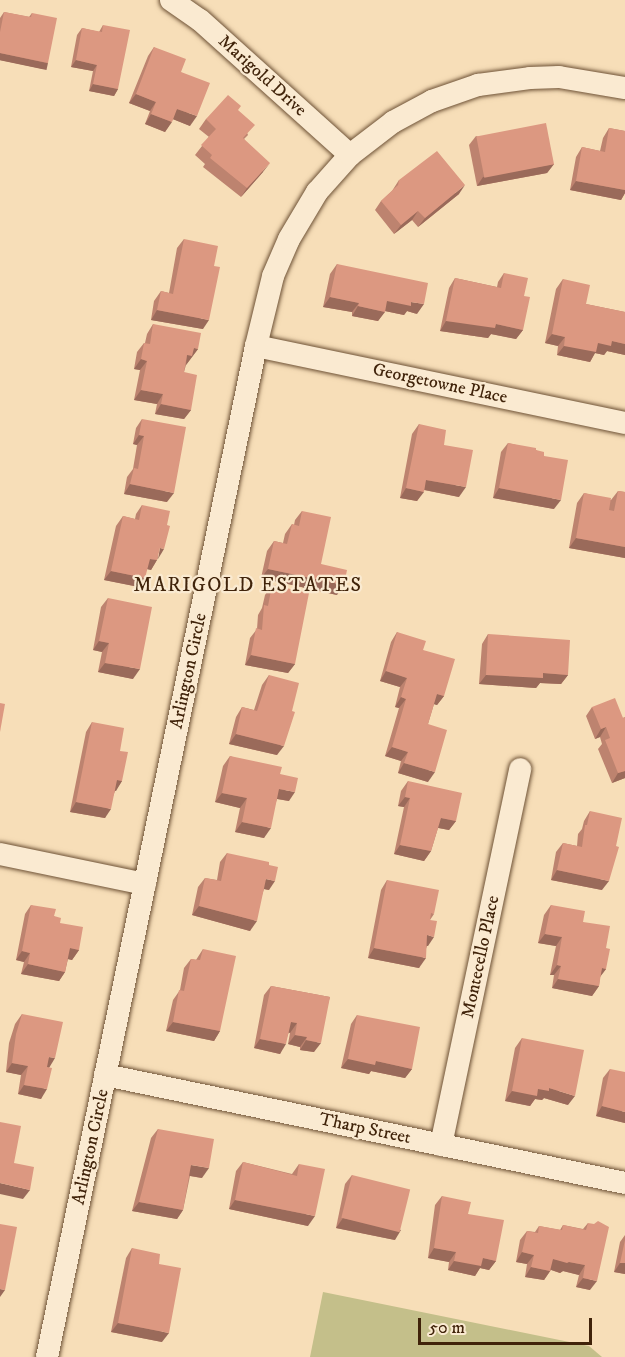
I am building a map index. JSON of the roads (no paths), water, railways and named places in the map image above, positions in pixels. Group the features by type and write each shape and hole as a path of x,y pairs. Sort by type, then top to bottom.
{"street":[{"name":"Marigold Drive","path":"171,0 200,20 350,155"},
{"name":"Arlington Circle","path":"47,1357 256,346 273,276 289,239 317,192 350,155 411,111 478,85 506,80 559,78 625,88"},
{"name":"Georgetowne Place","path":"256,346 625,423"},
{"name":"Montecello Place","path":"441,1145 520,769"},
{"path":"0,854 145,884"},
{"name":"Tharp Street","path":"105,1075 625,1183"}],"district":[{"name":"MARIGOLD ESTATES","path":"248,585"}]}
